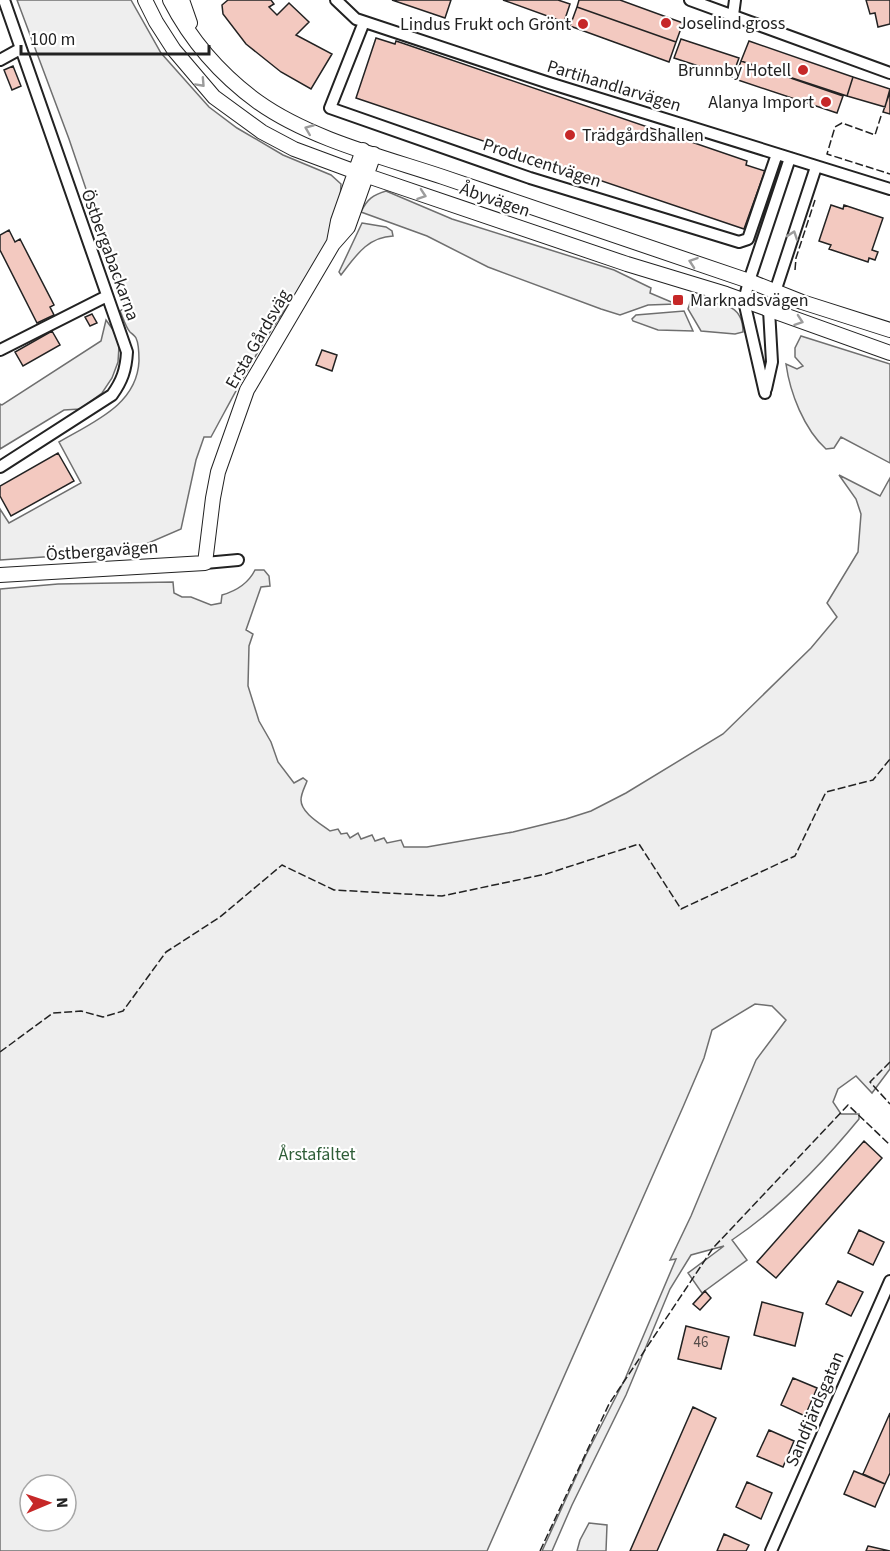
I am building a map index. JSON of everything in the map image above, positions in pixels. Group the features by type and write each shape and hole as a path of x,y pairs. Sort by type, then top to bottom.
{"street":[{"name":"Östbergabackarna","path":"0,467 112,395 122,381 127,352 4,0"},
{"name":"Åbyvägen","path":"145,0 156,22 180,58 214,97 237,116 294,149 362,174 744,301 890,353"},
{"name":"Åbyvägen","path":"170,0 208,58 259,102 288,121 368,152 749,281 802,302 890,330"},
{"path":"182,0 188,13 193,37"},
{"name":"Partihandlarvägen","path":"336,0 356,19 364,22 549,83 890,189"},
{"path":"690,0 703,2 890,73"},
{"path":"733,15 735,0"},
{"name":"Producentvägen","path":"364,22 330,108 530,178 739,242 748,238 777,154"},
{"path":"0,60 20,49"},
{"name":"Ersta Gårdsväg","path":"206,563 218,472 247,390 333,244 339,222 362,174 368,152"},
{"path":"790,158 744,301 765,393 772,362 769,310 816,167"},
{"path":"0,350 107,296"},
{"path":"206,563 238,560"},
{"name":"Östbergavägen","path":"0,575 206,563"},
{"name":"Sandfjärdsgatan","path":"771,1551 890,1281"}],"green space":[{"path":"17,0 131,0 161,53 209,107 237,128 283,155 331,175 341,184 339,206 333,227 314,266 258,352 211,437 204,437 196,460 181,529 130,551 0,560 0,509 9,523 81,483 59,442 99,419 122,401 136,376 139,361 137,340 127,327 120,311 126,307 69,139"},
{"path":"386,191 452,219 614,270 651,288 650,293 676,304 648,305 620,315 488,267 427,236 361,212 371,198"},
{"path":"362,223 386,227 392,231 393,236 376,240 362,249 341,275 339,272"},
{"path":"691,300 733,309 742,321 743,332 735,334 701,331 688,309"},
{"path":"684,311 693,331 658,330 632,319 636,315"},
{"path":"106,320 116,334 119,346 118,362 112,378 102,393 80,409 64,410 0,449 0,404 2,405 101,341"},
{"path":"801,336 890,364 890,463 841,437 834,448 826,449 818,441 799,410 786,364 797,369 803,366 795,357 795,348"},
{"name":"Årstafältet","path":"839,475 880,496 890,478 890,1069 872,1093 856,1076 838,1089 833,1102 841,1114 859,1114 859,1119 800,1184 767,1214 732,1240 747,1260 702,1293 688,1273 724,1246 691,1255 670,1289 626,1395 552,1551 542,1551 586,1455 625,1379 676,1259 670,1260 691,1216 756,1060 786,1020 772,1006 755,1004 712,1030 704,1058 683,1107 487,1551 0,1551 0,589 58,584 173,582 174,593 211,605 221,603 222,595 241,586 255,570 264,570 269,576 270,586 261,587 246,630 253,634 249,646 248,686 259,721 271,742 278,762 294,783 303,778 307,781 301,797 304,809 330,831 338,829 341,834 347,833 350,838 358,833 361,839 372,835 375,841 384,838 387,843 401,840 404,847 427,847 513,832 591,811 626,793 723,734 811,648 837,617 827,603 858,552 861,514 856,499"},
{"path":"589,1523 607,1525 606,1551 577,1551"}],"building":[{"path":"228,0 271,0 274,4 269,7 277,15 289,3 309,22 296,35 332,54 311,89 281,72 246,44 223,14 222,5"},
{"path":"392,0 451,0 445,18"},
{"path":"503,0 558,0 570,4 564,22"},
{"path":"579,0 620,0 683,23 676,42 577,7"},
{"path":"866,0 890,0 890,24 878,27 875,13 870,14"},
{"path":"577,7 676,42 669,62 570,26"},
{"name":"Trädgårdshallen","path":"376,38 395,44 396,41 747,161 746,165 765,171 744,229 356,98"},
{"path":"681,39 739,58 732,77 674,58"},
{"path":"749,41 853,77 847,96 741,61"},
{"path":"741,61 843,96 837,113 735,79"},
{"path":"13,66 21,86 12,90 4,70"},
{"path":"853,77 890,89 885,107 847,96"},
{"path":"890,92 890,114 883,112"},
{"path":"831,205 843,209 844,205 883,218 872,250 878,252 875,260 869,258 868,262 829,249 831,245 819,241"},
{"path":"9,230 15,242 20,239 54,305 50,307 54,315 37,323 0,250 0,235"},
{"path":"92,314 97,323 90,326 85,317"},
{"path":"52,331 60,345 23,366 15,352"},
{"path":"322,350 337,355 332,371 316,365"},
{"path":"58,453 74,481 11,516 0,496 0,486"},
{"path":"864,1141 882,1158 776,1278 757,1262"},
{"path":"859,1230 884,1242 873,1265 848,1253"},
{"path":"838,1281 863,1292 851,1316 826,1304"},
{"path":"705,1291 711,1298 700,1310 693,1304"},
{"path":"762,1302 803,1313 795,1346 754,1335"},
{"path":"686,1326 729,1337 721,1369 678,1359"},
{"path":"793,1378 817,1388 805,1416 781,1405"},
{"path":"693,1407 716,1418 657,1551 630,1551"},
{"path":"890,1413 890,1473 885,1484 863,1474"},
{"path":"769,1430 794,1441 783,1467 757,1456"},
{"path":"854,1471 885,1484 875,1507 844,1494"},
{"path":"747,1482 772,1493 761,1519 736,1507"},
{"path":"724,1534 749,1545 746,1551 717,1551"},
{"path":"868,1546 890,1551 866,1551"}],"fence":[{"path":"881,116 875,135 842,123 835,127 827,154 890,174"},
{"path":"795,270 796,258 815,200"},
{"path":"0,1052 53,1013 81,1011 103,1017 123,1011 166,952 220,917 282,865 334,890 442,896 546,874 639,844 681,909 795,856 826,792 873,780 890,759"},
{"path":"890,1062 870,1082 890,1104"},
{"path":"540,1551 609,1404 713,1248 848,1105 890,1145"}],"place":[{"name":"Joselind gross","path":"666,23"},
{"name":"Lindus Frukt och Grönt","path":"583,24"},
{"name":"Brunnby Hotell","path":"803,70"},
{"name":"Alanya Import","path":"826,102"},
{"name":"Trädgårdshallen","path":"570,135"},
{"name":"Marknadsvägen","path":"678,300"}]}
